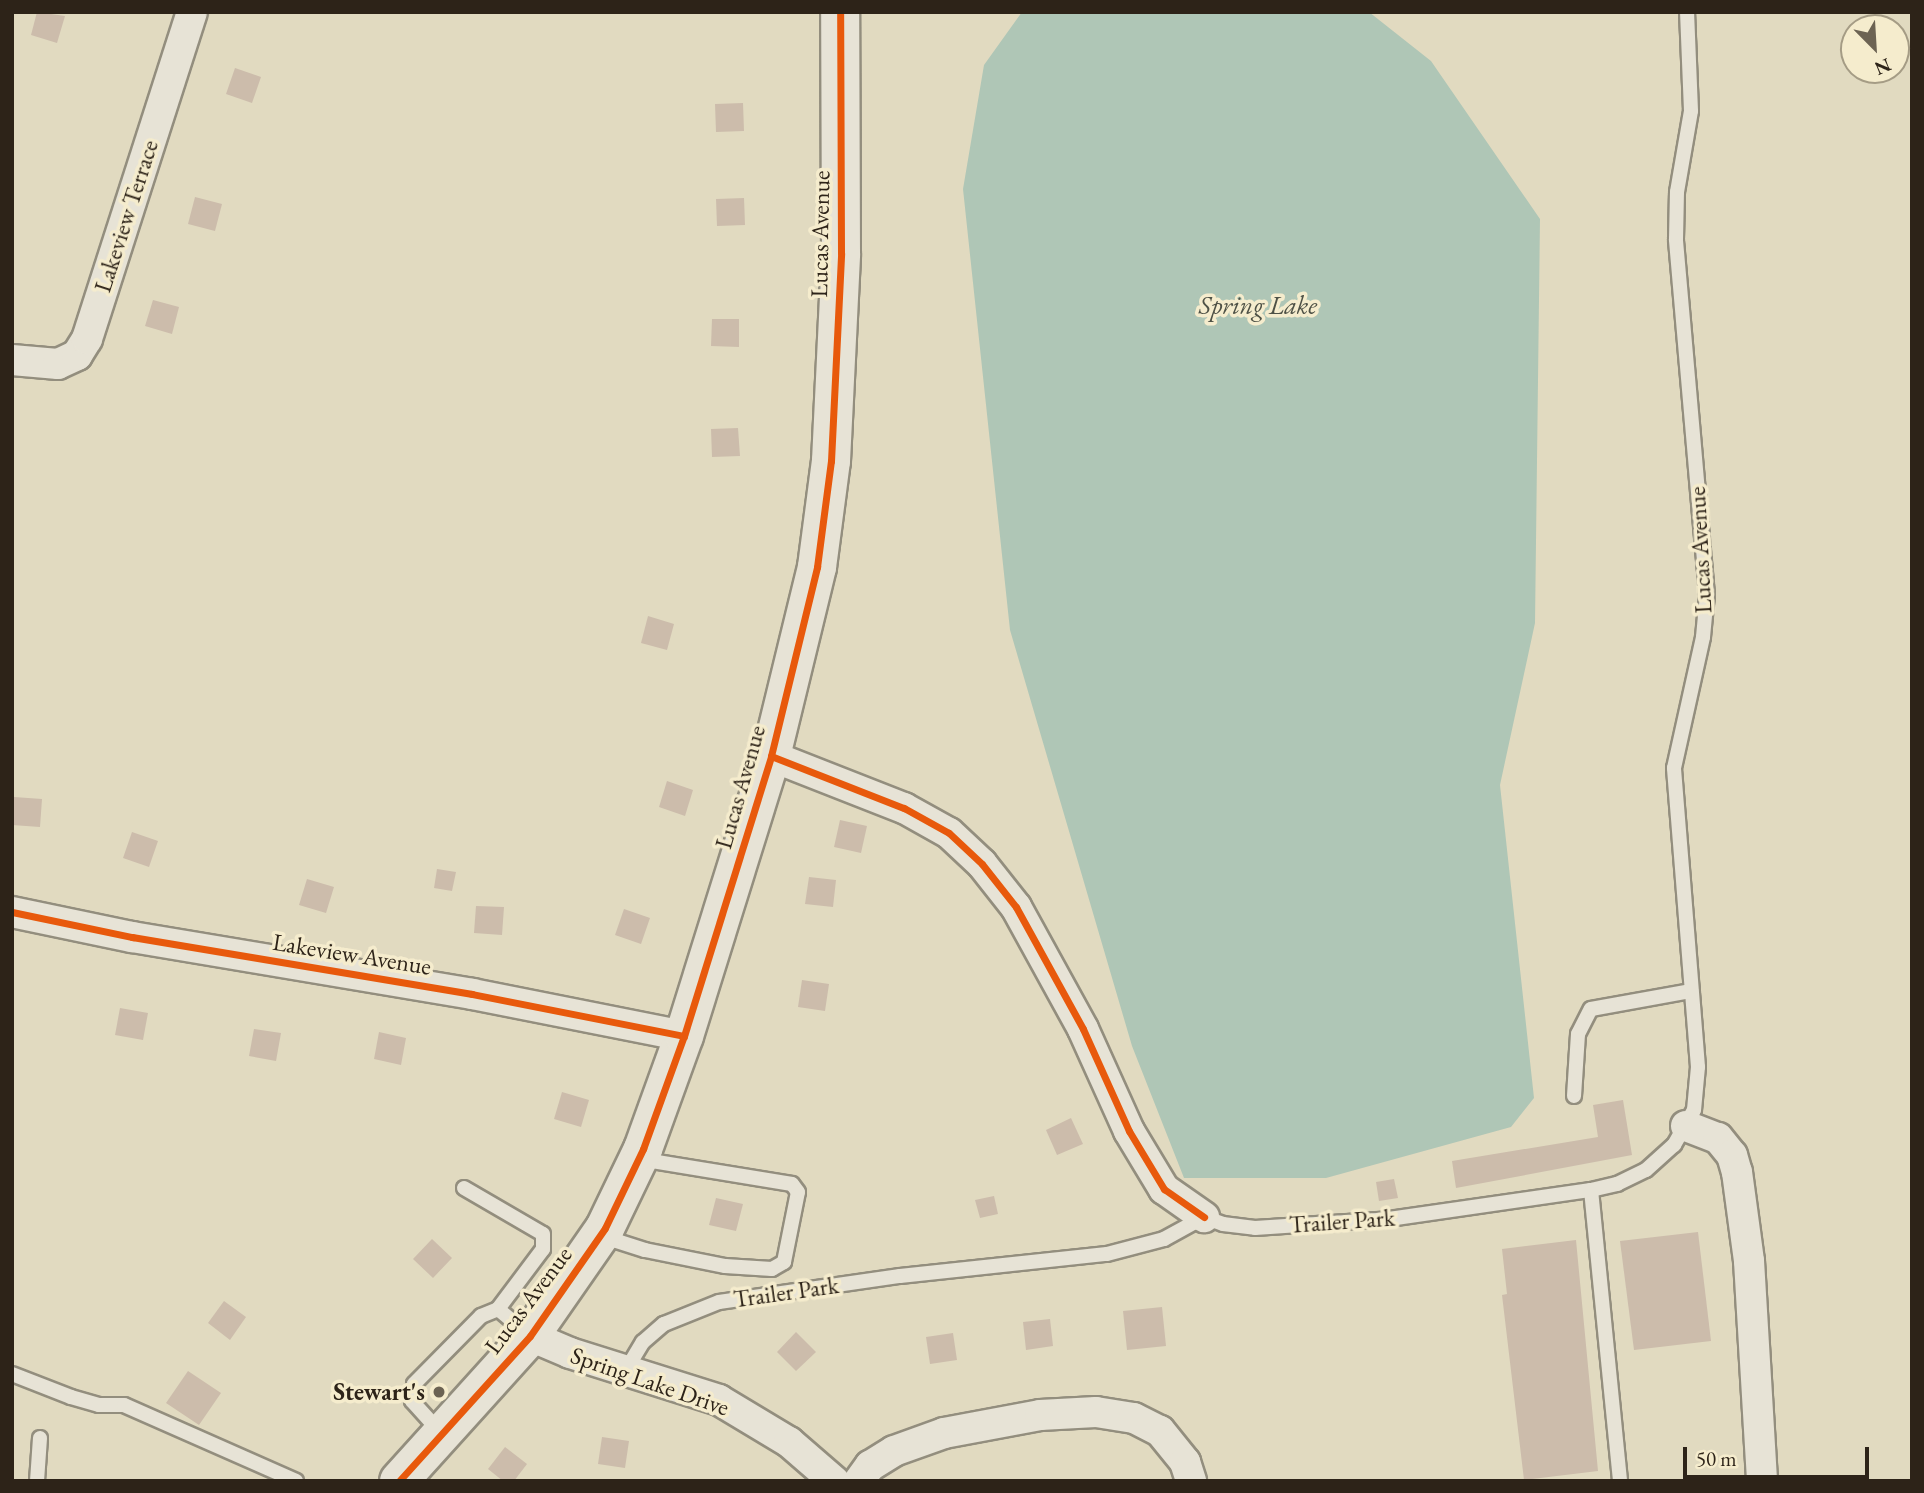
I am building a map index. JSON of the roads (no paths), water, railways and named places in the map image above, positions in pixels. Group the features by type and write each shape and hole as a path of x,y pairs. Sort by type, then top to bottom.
{"street":[{"name":"Lakeview Terrace","path":"12,360 58,364 77,355 87,339 192,12"},
{"name":"Lucas Avenue","path":"399,1481 530,1336 600,1235 639,1159 684,1036 771,756 817,567 831,461 841,253 840,12"},
{"path":"771,756 904,808 949,833 982,863 1016,907 1083,1029 1129,1131 1164,1189 1204,1217"},
{"name":"Lakeview Avenue","path":"12,912 144,939 472,994 684,1036"},
{"path":"1686,1126 1718,1138 1732,1155 1737,1172 1749,1261 1762,1481"},
{"name":"Spring Lake Drive","path":"530,1336 570,1353 719,1400 789,1442 834,1481"},
{"path":"859,1481 870,1466 894,1451 944,1433 1040,1415 1096,1412 1134,1418 1160,1431 1185,1462 1191,1481"}],"lane":[{"name":"Lucas Avenue","path":"1686,1126 1694,1110 1698,1067 1674,768 1703,637 1707,594 1676,239 1677,192 1692,111 1687,12"},
{"path":"1574,1096 1578,1034 1591,1009 1692,990"},
{"name":"Trailer Park","path":"626,1370 643,1342 664,1324 719,1302 900,1276 1107,1254 1164,1239 1204,1217 1223,1224 1255,1228 1376,1220 1591,1190 1618,1184 1661,1160 1686,1126"},
{"path":"600,1235 645,1250 725,1266 772,1269 784,1262 799,1192 792,1184 639,1159"},
{"path":"442,1434 412,1401 414,1384 481,1316 498,1309 543,1249 544,1234 464,1188"},
{"path":"1591,1190 1620,1481"},
{"path":"498,1309 530,1336"},
{"path":"12,1374 99,1405 124,1405 296,1481"},
{"path":"37,1481 40,1438"}],"water":[{"name":"Spring Lake","path":"1022,12 1369,12 1431,61 1540,219 1535,623 1500,785 1534,1098 1511,1127 1326,1178 1184,1178 1132,1046 1010,630 963,189 984,65"}],"place":[{"name":"Stewart's","path":"439,1392"}]}
